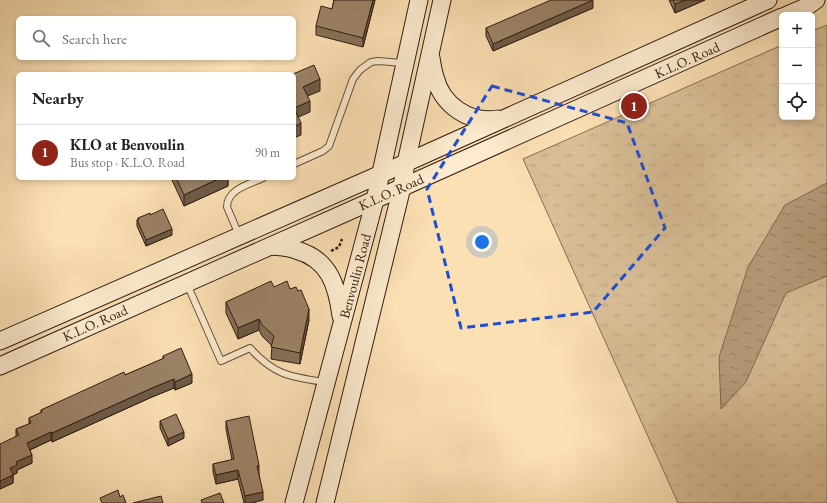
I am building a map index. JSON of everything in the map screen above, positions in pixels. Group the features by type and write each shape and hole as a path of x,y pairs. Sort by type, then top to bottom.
{"main road":[{"name":"Benvoulin Road","path":"294,503 375,200 419,0"},
{"name":"Benvoulin Road","path":"325,503 402,188 406,162 442,0"},
{"name":"K.L.O. Road","path":"0,342 381,174 768,0"},
{"path":"794,12 806,7 816,0"},
{"name":"K.L.O. Road","path":"0,366 402,188 779,18"},
{"path":"430,52 435,77 439,88 450,104 464,115 477,119 490,120 506,117"},
{"path":"270,246 295,249 311,256 324,265 333,281 338,297 342,324"}],"lane":[{"path":"296,163 323,151 329,146 353,80 360,70 371,62 378,60 405,63"},
{"path":"239,236 227,202 230,195 235,191 259,180"},
{"path":"187,283 222,361 250,348 261,361 282,374 326,383"}],"path":[{"path":"326,253 340,247 342,239"}],"highlighted area":[{"path":"492,86 627,123 665,228 593,312 461,328 427,189"}],"green space":[{"path":"827,25 827,503 678,503 523,159 779,46 779,120 815,120 815,30"}],"water":[{"path":"827,183 827,276 786,293 746,382 721,409 719,357 748,267 785,205"}],"building":[{"path":"334,0 373,0 363,38 316,26 321,6 332,9"},
{"path":"551,0 593,0 493,44 486,28"},
{"path":"673,0 685,0 675,4"},
{"path":"314,65 320,79 303,87 310,101 296,107 296,73"},
{"path":"296,112 301,123 296,126"},
{"path":"177,180 216,180 184,195"},
{"path":"163,209 172,229 146,240 137,220 139,220 138,218 150,213 150,215"},
{"path":"271,281 274,287 287,281 290,289 296,287 298,291 301,290 309,309 300,353 271,347 274,336 262,325 259,319 238,328 226,302"},
{"path":"181,348 192,374 175,382 174,379 152,388 27,443 32,455 16,462 17,465 10,468 13,475 0,481 0,444 19,435 16,429 31,423 29,418 42,412 41,410 124,372 125,375 164,358 163,356"},
{"path":"176,414 184,432 168,439 160,421"},
{"path":"249,416 263,492 245,496 238,470 216,475 213,464 234,459 226,421"},
{"path":"118,490 120,497 123,495 126,503 102,503 100,498"},
{"path":"220,493 224,503 202,503 201,500"},
{"path":"161,496 163,503 133,503"}],"place":[{"name":"KLO at Benvoulin","path":"634,106"}]}
